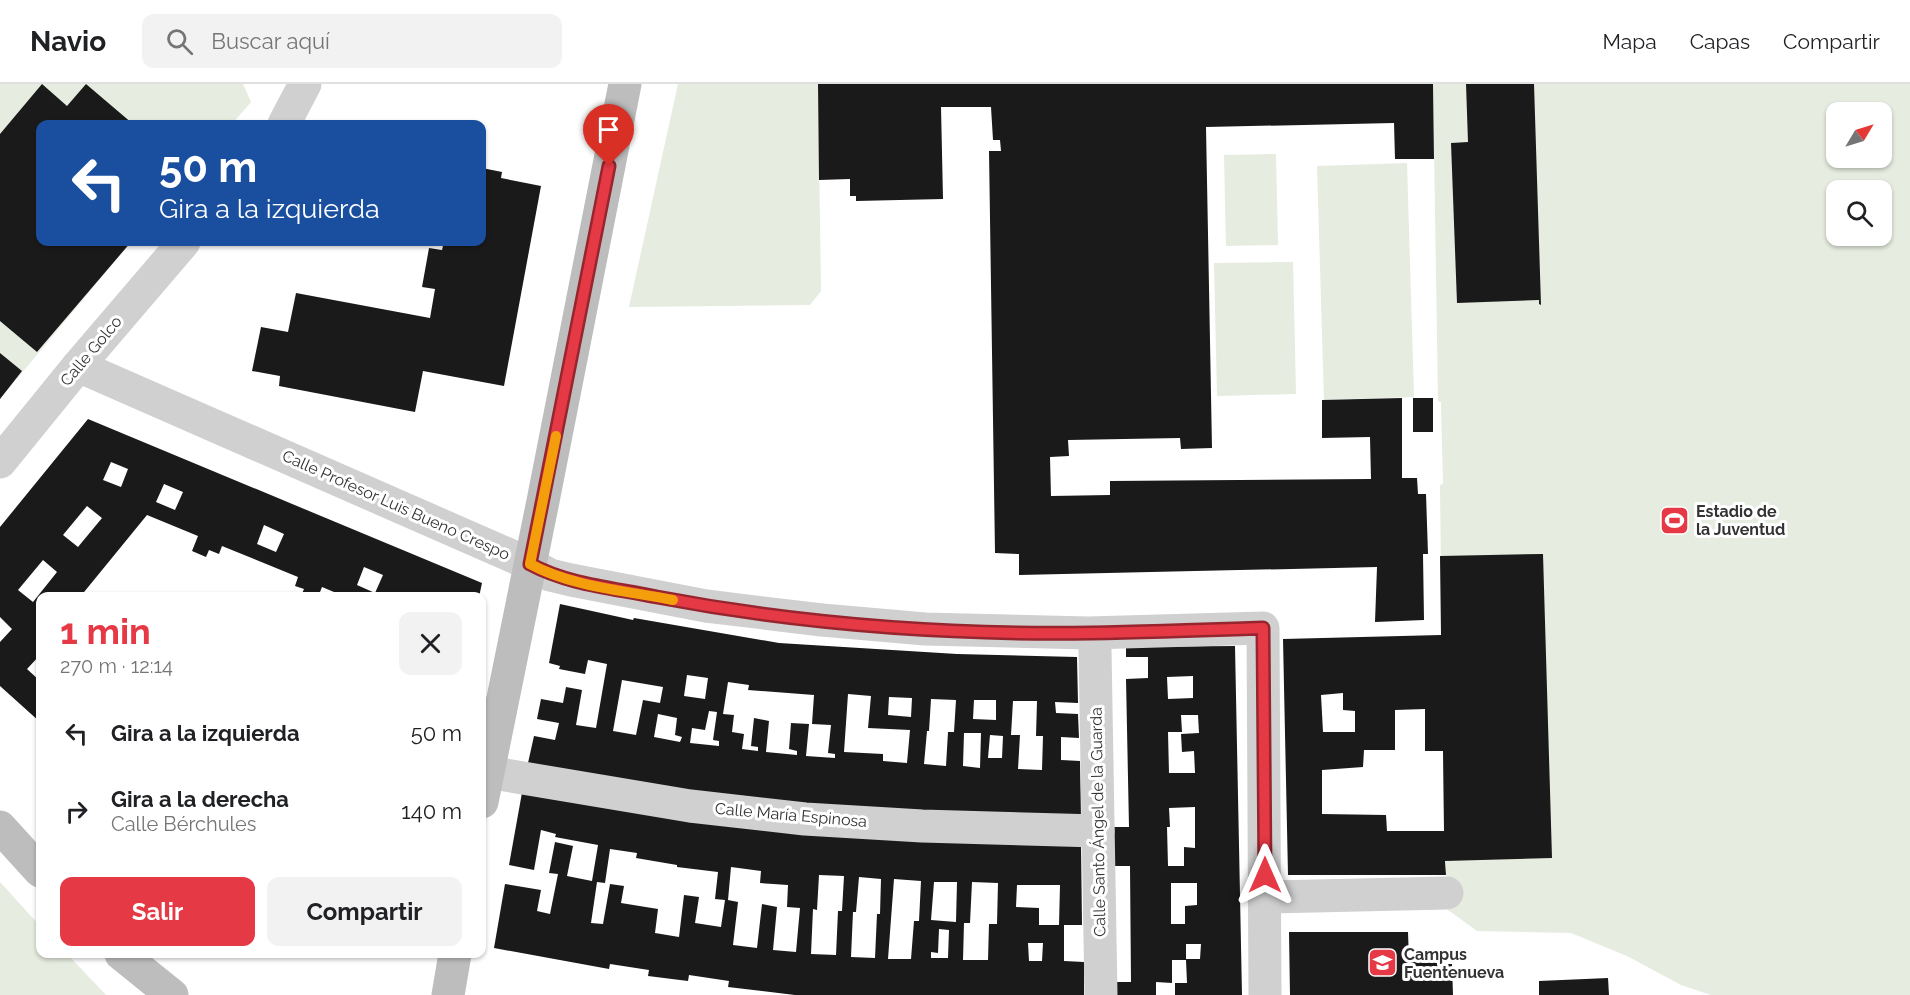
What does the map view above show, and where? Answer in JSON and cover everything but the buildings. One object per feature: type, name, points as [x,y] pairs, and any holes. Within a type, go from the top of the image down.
[{"type":"street","points":[[286,120],[305,84]]},
{"type":"street","points":[[486,777],[625,84]]},
{"type":"street","name":"Calle Golco","points":[[0,462],[181,246]]},
{"type":"street","name":"Calle Profesor Luis Bueno Crespo","points":[[78,366],[530,564],[550,575],[706,606],[822,620],[925,629],[1089,633],[1263,628],[1265,897]]},
{"type":"street","name":"Calle Santo Ángel de la Guarda","points":[[1095,649],[1101,995]]},
{"type":"street","name":"Calle María Espinosa","points":[[486,787],[805,819],[922,826],[1098,831]]},
{"type":"street","points":[[0,827],[36,867]]},
{"type":"street","points":[[1265,995],[1265,897],[1447,892]]},
{"type":"street","points":[[126,958],[172,995]]},
{"type":"street","points":[[448,995],[454,958]]},
{"type":"shaded area","points":[[0,84],[243,84],[251,102],[235,120],[36,120],[36,246],[128,246],[0,399]]},
{"type":"shaded area","points":[[678,84],[818,84],[821,291],[810,305],[629,307]]},
{"type":"shaded area","name":"Estadio de la Juventud","points":[[1433,84],[1910,84],[1910,995],[1711,995],[1681,985],[1627,956],[1571,933],[1477,931],[1448,910],[1444,831],[1441,402],[1438,401]]},
{"type":"shaded area","points":[[1276,154],[1278,245],[1226,246],[1224,155]]},
{"type":"shaded area","points":[[1407,163],[1414,397],[1324,400],[1317,166]]},
{"type":"shaded area","points":[[1293,262],[1296,394],[1217,396],[1214,263]]},
{"type":"shaded area","points":[[0,882],[36,922],[36,958],[71,958],[106,995],[0,995]]},
{"type":"slow traffic","points":[[556,436],[530,564],[550,575],[673,600]]},
{"type":"place","name":"Estadio de la Juventud","points":[[1675,520]]},
{"type":"place","name":"Campus Fuentenueva","points":[[1383,963]]},
{"type":"route","points":[[609,166],[530,564],[550,575],[706,606],[822,620],[925,629],[1089,633],[1263,628],[1265,875]]}]
